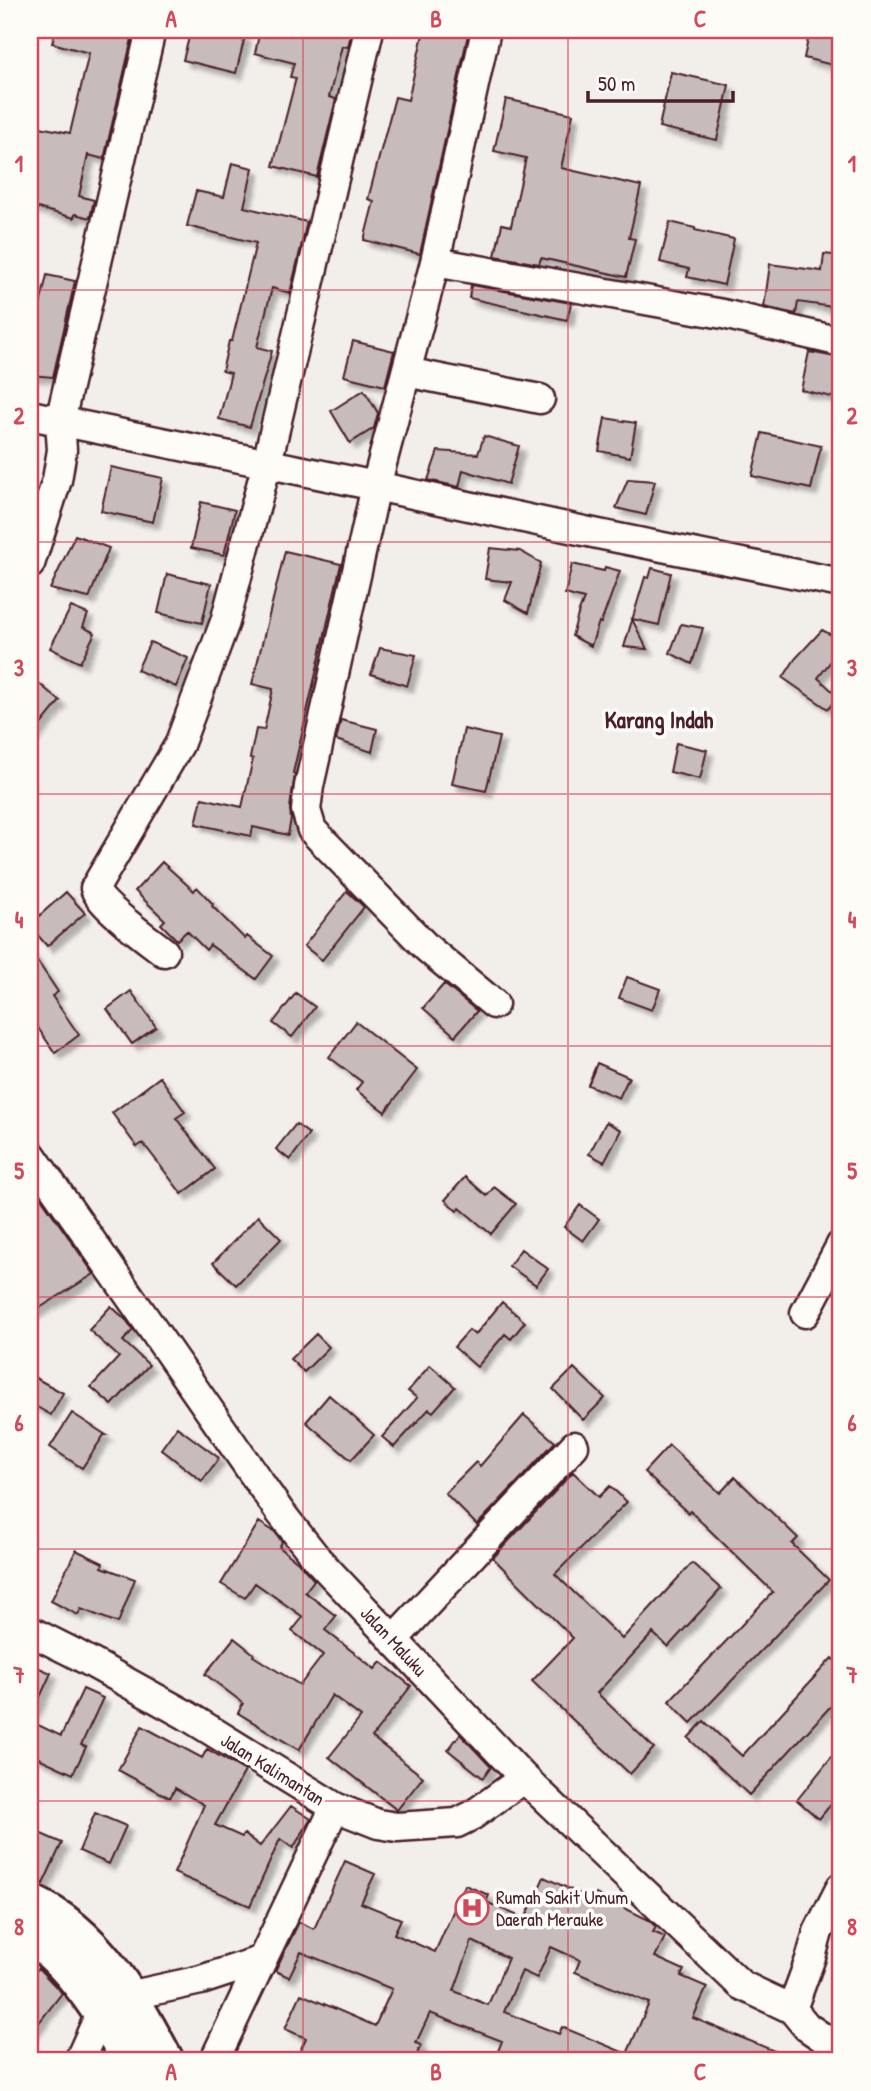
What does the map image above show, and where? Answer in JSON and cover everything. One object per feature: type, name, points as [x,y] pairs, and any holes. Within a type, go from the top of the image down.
[{"type":"highway","points":[[30,1904],[68,1926],[92,1948],[115,2003],[133,2061]]},
{"type":"highway","points":[[30,1935],[115,2003],[164,2061]]},
{"type":"street","points":[[30,564],[57,480],[62,450],[60,421],[151,30]]},
{"type":"street","points":[[164,952],[107,905],[98,896],[95,888],[179,745],[225,622],[267,463],[369,30]]},
{"type":"street","points":[[486,30],[435,262],[376,486],[309,786],[306,810],[312,830],[353,873],[427,948],[494,1004]]},
{"type":"street","points":[[435,262],[723,314],[841,342]]},
{"type":"street","points":[[406,372],[540,399]]},
{"type":"street","points":[[30,415],[841,583]]},
{"type":"street","name":"Jalan Maluku","points":[[30,1153],[280,1513],[318,1560],[398,1636],[524,1778],[741,1985],[792,2009],[807,2027],[841,2050]]},
{"type":"street","points":[[805,1312],[841,1245]]},
{"type":"street","points":[[398,1636],[574,1446]]},
{"type":"street","name":"Jalan Kalimantan","points":[[30,1631],[186,1715],[335,1807],[378,1824],[397,1827],[457,1823],[473,1815],[524,1778]]},
{"type":"street","points":[[214,2061],[335,1807]]},
{"type":"street","points":[[792,2009],[818,1932],[841,1887]]},
{"type":"street","points":[[79,2061],[115,2003],[201,1980],[261,1960]]},
{"type":"building","points":[[56,30],[134,30],[104,159],[88,155],[79,196],[94,200],[90,218],[75,214],[74,218],[30,206],[30,125],[70,133],[89,53],[52,43]]},
{"type":"building","points":[[191,30],[220,30],[245,36],[236,73],[183,60]]},
{"type":"building","points":[[260,30],[352,30],[348,47],[342,46],[329,97],[336,99],[317,177],[273,166],[296,78],[290,77],[294,63],[255,53]]},
{"type":"building","points":[[424,30],[469,30],[420,254],[364,240],[374,201],[368,199],[395,97],[408,100]]},
{"type":"building","points":[[810,30],[841,30],[841,67],[804,58]]},
{"type":"building","points":[[671,72],[729,85],[717,140],[659,127]]},
{"type":"building","points":[[506,99],[573,114],[561,168],[641,186],[629,238],[635,239],[626,277],[541,258],[539,264],[495,256],[502,224],[511,226],[526,158],[494,151]]},
{"type":"building","points":[[232,163],[253,168],[244,207],[307,222],[290,293],[272,288],[257,347],[272,351],[250,427],[219,419],[231,373],[222,371],[256,243],[187,226],[196,191],[224,197]]},
{"type":"building","points":[[670,222],[734,239],[724,285],[687,277],[689,269],[660,262]]},
{"type":"building","points":[[824,254],[841,256],[841,308],[798,302],[796,314],[764,307],[770,264],[822,271]]},
{"type":"building","points":[[47,275],[75,281],[53,377],[30,375],[30,330],[34,331]]},
{"type":"building","points":[[471,285],[571,303],[567,320],[469,298]]},
{"type":"building","points":[[353,341],[394,351],[385,386],[344,376]]},
{"type":"building","points":[[809,352],[841,358],[841,399],[801,390]]},
{"type":"building","points":[[364,390],[378,413],[374,428],[350,443],[331,411]]},
{"type":"building","points":[[605,418],[636,423],[630,457],[599,451]]},
{"type":"building","points":[[762,433],[821,446],[811,489],[752,476]]},
{"type":"building","points":[[484,436],[519,446],[508,484],[463,470],[459,487],[428,480],[438,451],[478,454]]},
{"type":"building","points":[[111,467],[163,478],[153,522],[101,511]]},
{"type":"building","points":[[628,479],[655,481],[646,515],[616,508]]},
{"type":"building","points":[[201,502],[235,510],[224,555],[191,548]]},
{"type":"building","points":[[75,535],[109,548],[89,598],[50,589]]},
{"type":"building","points":[[490,548],[520,551],[541,563],[528,613],[505,600],[512,582],[485,579]]},
{"type":"building","points":[[285,551],[341,564],[293,773],[288,835],[253,827],[251,836],[196,824],[202,798],[242,807],[253,759],[250,758],[256,729],[264,730],[273,689],[252,684]]},
{"type":"building","points":[[572,564],[604,571],[605,567],[620,571],[591,646],[572,636],[584,599],[565,594]]},
{"type":"building","points":[[652,568],[671,573],[659,625],[632,619],[645,577],[649,578]]},
{"type":"building","points":[[167,574],[211,584],[202,623],[158,613]]},
{"type":"building","points":[[71,607],[88,614],[83,627],[95,633],[80,663],[50,648]]},
{"type":"building","points":[[632,619],[647,649],[624,647]]},
{"type":"building","points":[[681,624],[703,628],[692,664],[670,653]]},
{"type":"building","points":[[822,630],[841,640],[841,648],[818,678],[839,697],[828,709],[783,678],[795,659]]},
{"type":"building","points":[[150,642],[188,658],[176,687],[137,670]]},
{"type":"building","points":[[380,648],[416,655],[407,686],[371,674]]},
{"type":"building","points":[[30,676],[60,701],[30,738]]},
{"type":"building","points":[[341,720],[377,729],[372,752],[336,740]]},
{"type":"building","points":[[464,729],[499,737],[486,791],[452,784]]},
{"type":"building","points":[[676,743],[707,750],[700,779],[670,772]]},
{"type":"building","points":[[162,862],[194,891],[197,887],[245,939],[247,936],[273,956],[256,979],[210,945],[206,950],[187,931],[177,940],[161,924],[165,920],[135,891]]},
{"type":"building","points":[[347,891],[364,907],[322,960],[304,946]]},
{"type":"building","points":[[66,892],[85,913],[47,946],[30,924]]},
{"type":"building","points":[[30,950],[58,992],[52,996],[79,1035],[55,1053],[34,1022],[36,1021],[30,1011]]},
{"type":"building","points":[[627,977],[660,989],[652,1010],[619,998]]},
{"type":"building","points":[[444,984],[477,1011],[455,1036],[423,1008]]},
{"type":"building","points":[[131,991],[156,1027],[132,1044],[107,1009]]},
{"type":"building","points":[[296,993],[315,1007],[292,1037],[273,1023]]},
{"type":"building","points":[[356,1022],[417,1070],[385,1112],[356,1090],[362,1082],[329,1057]]},
{"type":"building","points":[[597,1063],[629,1077],[619,1098],[588,1085]]},
{"type":"building","points":[[160,1077],[185,1112],[176,1118],[215,1169],[182,1194],[143,1143],[137,1147],[112,1113]]},
{"type":"building","points":[[606,1122],[621,1130],[604,1162],[589,1154]]},
{"type":"building","points":[[296,1124],[309,1134],[290,1160],[276,1149]]},
{"type":"building","points":[[465,1177],[487,1196],[494,1187],[516,1204],[491,1234],[460,1208],[457,1211],[445,1200]]},
{"type":"building","points":[[30,1182],[94,1274],[30,1314]]},
{"type":"building","points":[[580,1205],[599,1219],[583,1241],[564,1227]]},
{"type":"building","points":[[258,1216],[281,1239],[236,1285],[213,1263]]},
{"type":"building","points":[[521,1249],[548,1269],[536,1285],[509,1266]]},
{"type":"building","points":[[502,1302],[525,1322],[511,1339],[505,1334],[477,1367],[454,1347],[469,1330],[475,1335]]},
{"type":"building","points":[[111,1306],[133,1330],[123,1341],[149,1365],[112,1405],[91,1387],[119,1357],[89,1330]]},
{"type":"building","points":[[316,1334],[329,1347],[304,1372],[290,1359]]},
{"type":"building","points":[[430,1365],[455,1387],[433,1412],[429,1409],[394,1447],[382,1437],[417,1398],[408,1391]]},
{"type":"building","points":[[574,1368],[605,1398],[583,1420],[553,1389]]},
{"type":"building","points":[[30,1375],[63,1393],[51,1415],[30,1403]]},
{"type":"building","points":[[329,1395],[374,1435],[351,1460],[306,1422]]},
{"type":"building","points":[[72,1413],[106,1435],[82,1468],[50,1447]]},
{"type":"building","points":[[524,1415],[555,1442],[477,1525],[445,1493],[476,1462],[480,1466]]},
{"type":"building","points":[[177,1427],[219,1458],[202,1481],[161,1449]]},
{"type":"building","points":[[669,1445],[720,1493],[735,1477],[798,1538],[792,1544],[829,1580],[691,1723],[669,1701],[773,1592],[690,1511],[688,1513],[644,1472]]},
{"type":"building","points":[[573,1472],[599,1497],[610,1486],[627,1502],[555,1574],[622,1639],[692,1563],[721,1589],[668,1647],[653,1633],[597,1693],[654,1748],[630,1774],[532,1681],[573,1638],[493,1558]]},
{"type":"building","points":[[259,1522],[275,1532],[282,1542],[279,1547],[298,1562],[314,1580],[305,1592],[336,1616],[325,1630],[375,1669],[381,1662],[411,1686],[372,1737],[423,1777],[397,1810],[329,1757],[361,1717],[332,1695],[299,1750],[238,1713],[243,1703],[205,1674],[234,1638],[254,1654],[253,1656],[300,1685],[323,1655],[292,1631],[303,1617],[255,1583],[245,1598],[221,1584]]},
{"type":"building","points":[[76,1550],[103,1563],[102,1567],[135,1579],[118,1623],[81,1609],[78,1615],[51,1601]]},
{"type":"building","points":[[832,1658],[841,1666],[841,1695],[749,1795],[688,1738],[704,1721],[742,1756]]},
{"type":"building","points":[[30,1664],[51,1673],[30,1719]]},
{"type":"building","points":[[83,1689],[103,1698],[81,1745],[86,1747],[73,1774],[30,1754],[30,1721],[61,1736]]},
{"type":"building","points":[[142,1726],[202,1758],[207,1749],[245,1771],[215,1825],[242,1837],[244,1834],[260,1846],[291,1806],[311,1819],[293,1848],[280,1839],[250,1906],[174,1873],[204,1805],[175,1788],[170,1798],[118,1770]]},
{"type":"building","points":[[460,1734],[491,1767],[483,1778],[448,1750]]},
{"type":"building","points":[[841,1745],[841,1792],[819,1819],[797,1800]]},
{"type":"building","points":[[95,1813],[126,1826],[109,1864],[79,1851]]},
{"type":"building","points":[[30,1829],[62,1843],[43,1884],[30,1877]]},
{"type":"building","points":[[345,1861],[375,1874],[361,1903],[401,1919],[394,1934],[435,1952],[465,1885],[489,1895],[486,1902],[525,1919],[544,1877],[593,1900],[596,1894],[649,1920],[656,1927],[653,1932],[665,1937],[655,1957],[684,1970],[681,1976],[707,1987],[693,2018],[799,2061],[494,2061],[502,2041],[430,2013],[416,2043],[421,2045],[414,2061],[295,2061],[306,2038],[285,2029],[301,1994],[375,2026],[392,1989],[301,1952],[289,1977],[275,1971],[299,1922],[314,1929]],"holes":[[[472,1941],[508,1958],[488,2005],[454,1991]],[[551,1947],[580,1960],[575,1972],[649,2003],[627,2054],[562,2027],[559,2034],[504,2012],[522,1971],[537,1978]]]},
{"type":"building","points":[[38,1968],[62,1993],[30,2034],[30,1979]]},
{"type":"place","name":"Rumah Sakit Umum Daerah Merauke","points":[[472,1908]]},
{"type":"district","name":"Karang Indah","points":[[659,720]]}]
